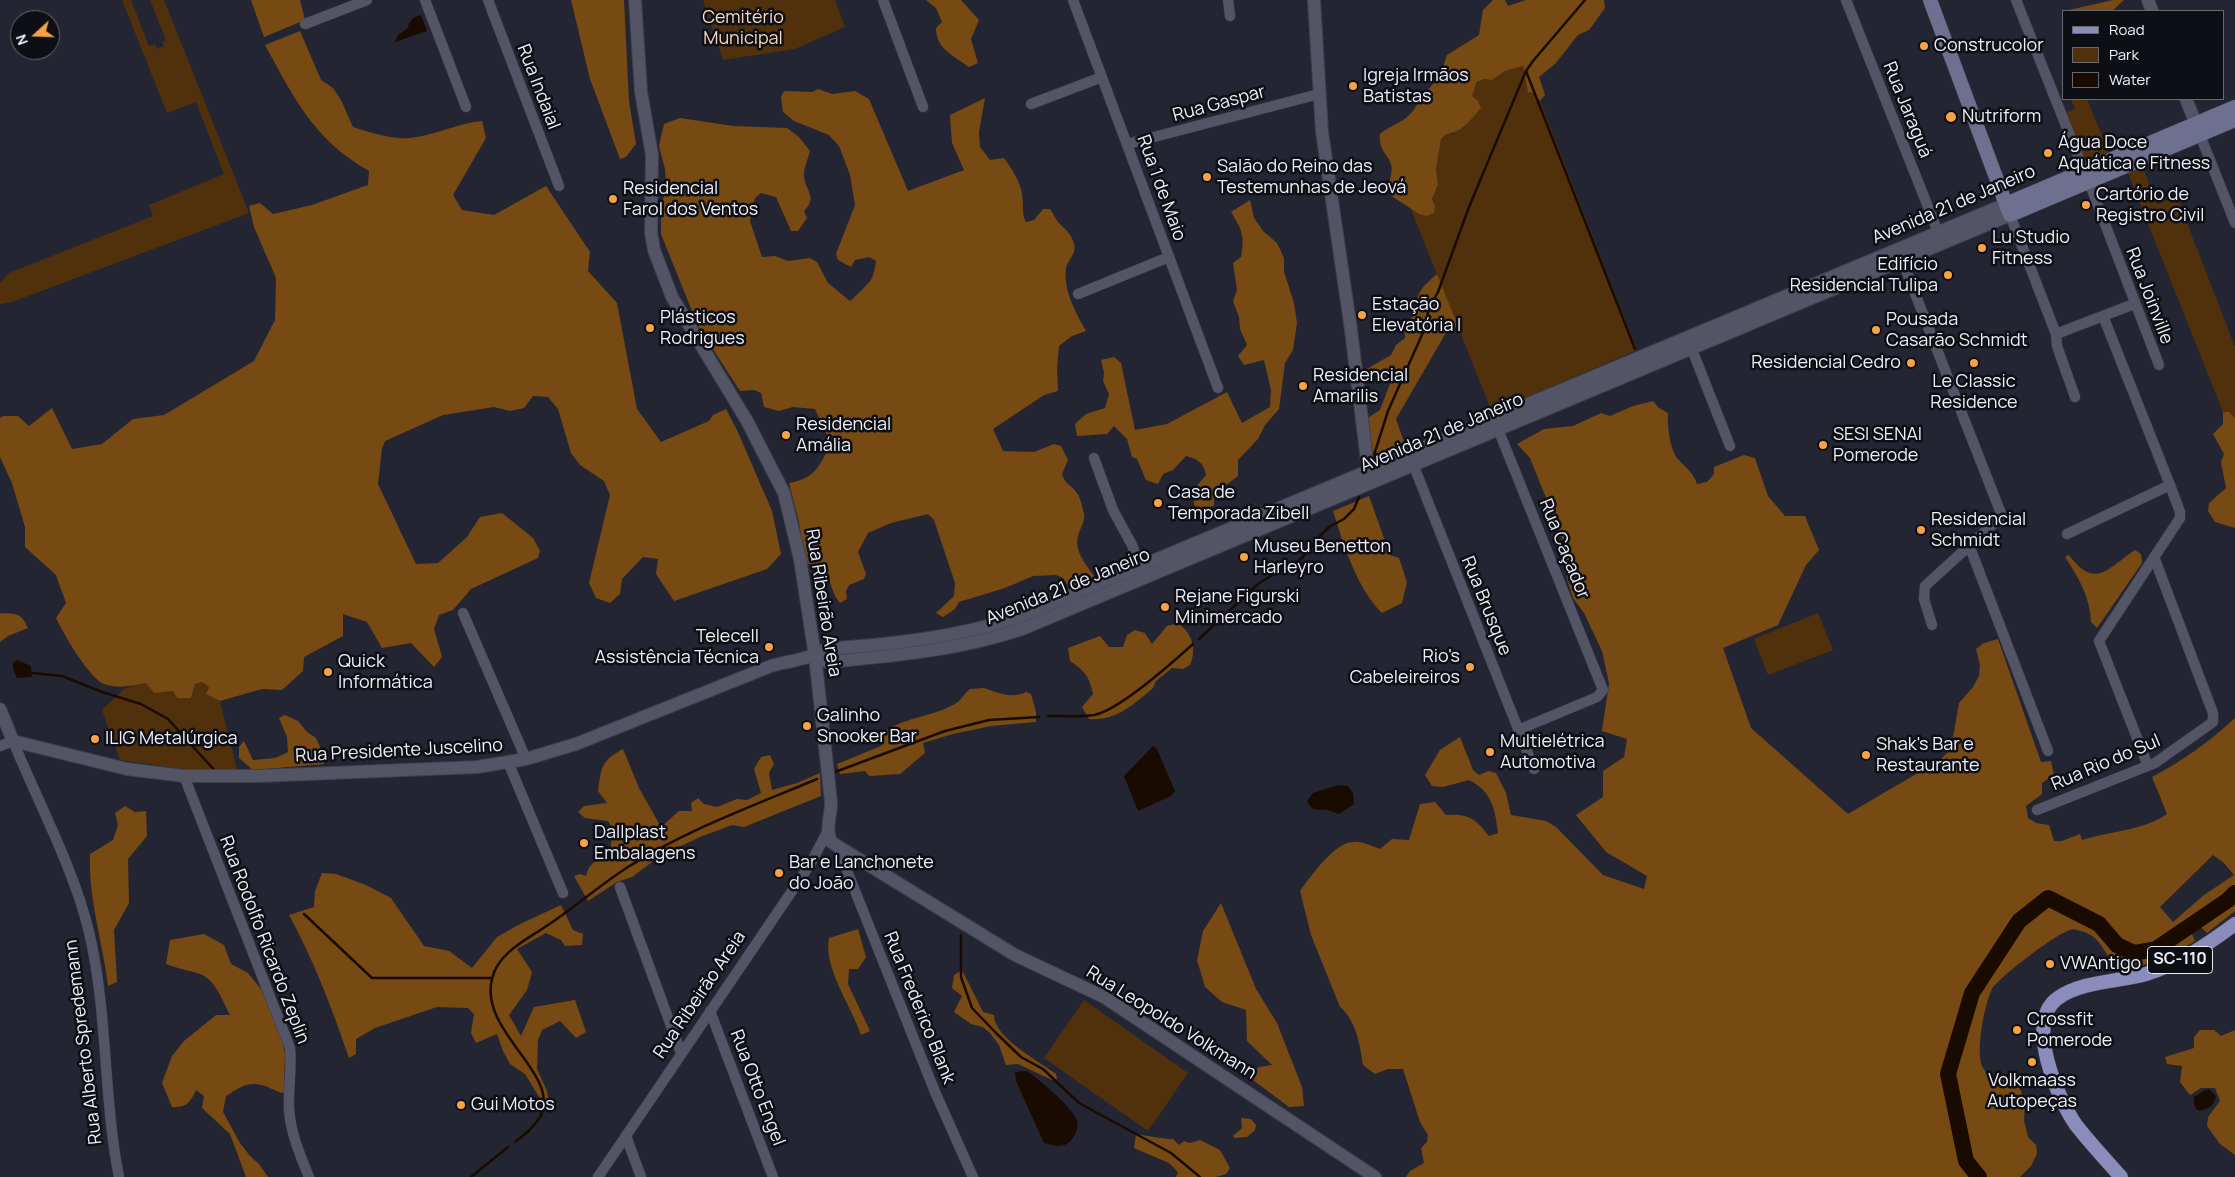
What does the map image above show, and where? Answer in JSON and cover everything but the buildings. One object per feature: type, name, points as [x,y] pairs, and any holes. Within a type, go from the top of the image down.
[{"type":"main road","points":[[1930,0],[2008,209]]},
{"type":"main road","name":"Avenida 21 de Janeiro","points":[[2198,130],[2235,107]]},
{"type":"main road","name":"Avenida 21 de Janeiro","points":[[2008,209],[2198,130],[2235,120]]},
{"type":"main road","name":"SC-110","points":[[2121,1177],[2072,1118],[2053,1078],[2043,1028],[2048,1009],[2055,1000],[2075,990],[2127,979],[2167,966],[2198,950],[2235,924]]},
{"type":"main road","name":"SC-110","points":[[2101,1155],[2110,1177]]},
{"type":"street","points":[[305,24],[367,0]]},
{"type":"street","points":[[425,0],[466,107]]},
{"type":"street","name":"Rua Indaial","points":[[488,0],[559,186]]},
{"type":"street","name":"Rua Ribeirão Areia","points":[[598,1177],[811,863],[828,828],[831,802],[815,656],[800,558],[784,494],[747,421],[672,296],[654,250],[652,233],[652,155],[640,92],[635,0]]},
{"type":"street","points":[[883,0],[923,107]]},
{"type":"street","name":"Rua 1 de Maio","points":[[1074,0],[1218,388]]},
{"type":"street","points":[[1228,0],[1230,16]]},
{"type":"street","points":[[1314,0],[1319,94],[1328,174],[1351,330],[1369,477]]},
{"type":"street","name":"Rua Jaraguá","points":[[1846,0],[1938,232]]},
{"type":"street","name":"Rua Joinville","points":[[2016,0],[2159,365]]},
{"type":"street","points":[[1031,104],[1102,77]]},
{"type":"street","name":"Rua Gaspar","points":[[1127,144],[1319,94]]},
{"type":"street","points":[[2186,100],[2235,223]]},
{"type":"street","points":[[2008,209],[2056,334],[2057,346],[2075,398]]},
{"type":"street","name":"Avenida 21 de Janeiro","points":[[815,656],[827,662],[911,654],[968,644],[2008,209]]},
{"type":"street","name":"Avenida 21 de Janeiro","points":[[1900,255],[1938,232],[2008,209]]},
{"type":"street","points":[[1900,255],[2002,516],[1925,586],[1924,599],[1932,625]]},
{"type":"street","points":[[1078,294],[1169,257]]},
{"type":"street","points":[[2056,334],[2134,304]]},
{"type":"street","points":[[2103,316],[2181,515],[2099,641],[2148,766]]},
{"type":"street","points":[[1689,343],[1730,446]]},
{"type":"street","name":"Rua Caçador","points":[[1496,424],[1603,686],[1602,693],[1597,697],[1518,730]]},
{"type":"street","points":[[1094,458],[1113,510],[1132,545],[1142,572]]},
{"type":"street","name":"Rua Brusque","points":[[1411,459],[1534,769]]},
{"type":"street","points":[[2068,534],[2170,485]]},
{"type":"street","points":[[1969,545],[2048,751]]},
{"type":"street","name":"Rua Rio do Sul","points":[[2037,810],[2162,760],[2210,726],[2214,718],[2154,557]]},
{"type":"street","points":[[463,613],[526,759]]},
{"type":"street","name":"Rua Presidente Juscelino","points":[[13,741],[128,769],[184,776],[259,776],[451,769],[526,759],[598,735],[771,666],[797,658],[815,656]]},
{"type":"street","name":"Rua Alberto Spredemann","points":[[0,709],[71,877],[89,931],[98,979],[108,1093],[119,1177]]},
{"type":"street","points":[[0,746],[13,741]]},
{"type":"street","points":[[508,762],[563,893]]},
{"type":"street","name":"Rua Rodolfo Ricardo Zeplin","points":[[184,776],[290,1048],[292,1062],[289,1110],[291,1126],[308,1177]]},
{"type":"street","points":[[828,828],[838,848]]},
{"type":"street","name":"Rua Frederico Blank","points":[[838,848],[935,1092],[973,1177]]},
{"type":"street","name":"Rua Leopoldo Volkmann","points":[[838,848],[1016,954],[1104,997],[1375,1177]]},
{"type":"street","points":[[620,887],[682,1052]]},
{"type":"street","name":"Rua Otto Engel","points":[[710,1011],[773,1177]]},
{"type":"street","points":[[626,1136],[641,1177]]},
{"type":"green space","points":[[122,0],[131,0],[149,46],[155,44],[157,49],[164,46],[162,42],[166,40],[150,0],[164,0],[249,213],[12,302],[0,304],[0,283],[9,273],[153,216],[149,205],[224,174],[196,102],[167,113]]},
{"type":"green space","name":"Cemitério Municipal","points":[[703,0],[835,0],[845,27],[795,49],[723,60]]},
{"type":"green space","points":[[1523,66],[1523,73],[1540,101],[1637,350],[1492,412],[1410,207],[1419,214],[1426,216],[1438,185],[1436,169],[1441,139],[1446,134],[1454,134],[1478,82],[1484,79],[1492,80],[1505,71]]},
{"type":"green space","points":[[2071,100],[2087,100],[2109,153],[2089,160],[2083,155],[2066,112],[2075,109]]},
{"type":"green space","points":[[2143,168],[2157,204],[2177,197],[2235,347],[2235,418],[2229,412],[2223,412],[2128,173]]},
{"type":"green space","points":[[1818,613],[1833,650],[1768,675],[1754,639]]},
{"type":"green space","points":[[202,682],[209,687],[206,694],[220,701],[237,770],[184,769],[120,760],[102,710],[125,688],[146,683],[154,693],[173,691],[177,698],[191,698],[195,684]]},
{"type":"green space","points":[[1084,1000],[1188,1073],[1148,1131],[1044,1058]]},
{"type":"shaded area","points":[[251,0],[300,0],[305,20],[264,37]]},
{"type":"shaded area","points":[[571,0],[624,0],[629,101],[636,144],[626,157],[620,159],[590,79]]},
{"type":"shaded area","points":[[926,0],[961,0],[979,20],[971,39],[978,63],[969,67],[942,47],[936,28],[942,22],[936,8]]},
{"type":"shaded area","points":[[1493,0],[1505,0],[1508,6],[1526,0],[1604,0],[1605,8],[1589,30],[1578,35],[1555,64],[1539,77],[1545,95],[1540,101],[1534,93],[1528,92],[1523,66],[1505,71],[1492,80],[1484,79],[1477,82],[1472,96],[1478,101],[1481,108],[1461,128],[1446,134],[1441,139],[1436,169],[1438,185],[1432,199],[1435,206],[1434,213],[1426,216],[1419,214],[1390,195],[1387,188],[1392,169],[1391,163],[1382,148],[1380,134],[1412,112],[1438,77],[1447,55],[1479,35],[1483,10]]},
{"type":"shaded area","points":[[2113,0],[2124,0],[2113,10],[2069,10]]},
{"type":"shaded area","points":[[300,31],[321,80],[333,88],[341,100],[353,127],[381,135],[404,138],[419,137],[464,124],[482,121],[486,138],[453,195],[462,210],[494,215],[546,186],[590,252],[588,271],[617,303],[637,409],[661,442],[709,421],[713,415],[726,409],[772,511],[781,554],[767,569],[674,601],[656,574],[658,559],[643,557],[622,579],[620,594],[610,603],[596,598],[589,583],[610,495],[604,481],[580,465],[571,453],[558,409],[548,397],[533,396],[524,408],[510,411],[494,407],[443,415],[385,441],[382,448],[378,484],[416,564],[438,563],[467,537],[480,517],[502,513],[533,538],[540,551],[538,558],[471,589],[453,610],[439,615],[434,629],[442,657],[434,667],[411,643],[382,648],[367,622],[343,614],[343,636],[304,657],[303,671],[282,690],[262,689],[220,701],[206,694],[209,687],[202,682],[195,684],[191,698],[177,698],[173,691],[154,693],[146,683],[109,686],[98,680],[91,673],[70,644],[56,618],[66,603],[56,575],[25,547],[25,527],[12,483],[0,457],[0,418],[3,416],[18,416],[29,426],[52,408],[72,449],[102,444],[133,419],[164,415],[254,361],[275,320],[276,278],[254,227],[249,206],[260,203],[273,214],[312,205],[368,185],[369,171],[334,146],[307,116],[265,45]]},
{"type":"shaded area","points":[[818,89],[832,94],[855,91],[869,99],[908,191],[964,170],[952,143],[950,115],[985,98],[979,132],[980,147],[990,160],[1004,158],[1013,170],[1023,198],[1026,222],[1034,220],[1043,209],[1050,209],[1071,237],[1075,248],[1066,269],[1066,285],[1071,301],[1086,331],[1072,336],[1059,346],[1057,368],[1058,391],[1044,395],[993,429],[1003,451],[1034,452],[1054,444],[1061,446],[1068,460],[1062,474],[1079,496],[1084,514],[1084,521],[1078,536],[1078,548],[1096,579],[1071,590],[1063,578],[1056,575],[1033,576],[1005,588],[959,602],[955,609],[943,617],[936,613],[954,596],[955,583],[934,520],[928,514],[891,523],[868,533],[858,552],[866,574],[864,579],[849,585],[846,591],[847,599],[840,603],[834,594],[823,563],[816,565],[805,563],[799,522],[789,483],[805,478],[816,470],[831,444],[815,409],[793,407],[779,411],[764,407],[761,393],[754,390],[740,391],[698,326],[661,234],[661,209],[666,185],[665,169],[659,146],[664,124],[680,118],[733,126],[787,128],[799,137],[810,151],[804,175],[811,197],[804,211],[807,218],[798,231],[791,231],[776,197],[761,193],[755,198],[750,221],[762,257],[775,256],[788,261],[810,258],[817,262],[828,283],[850,301],[871,279],[876,261],[869,257],[855,260],[851,267],[838,260],[836,254],[855,205],[850,175],[839,146],[829,135],[794,121],[783,112],[781,97],[784,91],[812,92]]},
{"type":"shaded area","points":[[1250,200],[1254,218],[1263,231],[1277,243],[1284,258],[1284,272],[1294,303],[1297,323],[1293,350],[1285,363],[1279,409],[1265,425],[1258,439],[1238,460],[1238,476],[1214,494],[1214,505],[1204,512],[1194,505],[1194,489],[1206,475],[1204,467],[1197,460],[1186,456],[1173,470],[1163,474],[1158,484],[1146,480],[1137,459],[1132,457],[1127,439],[1114,426],[1107,434],[1077,436],[1075,424],[1086,414],[1105,408],[1109,394],[1103,381],[1104,373],[1101,360],[1114,357],[1121,363],[1135,430],[1167,424],[1227,392],[1242,423],[1270,407],[1271,390],[1264,360],[1244,365],[1238,356],[1247,345],[1240,329],[1239,317],[1233,301],[1237,290],[1233,263],[1241,257],[1243,244],[1240,229],[1231,212]]},
{"type":"shaded area","points":[[1437,274],[1458,326],[1447,331],[1396,419],[1406,448],[1382,458],[1370,450],[1366,425],[1369,417],[1380,410],[1391,381],[1384,376],[1366,375],[1365,370],[1391,355],[1396,345],[1405,338],[1404,324],[1416,314],[1420,291]]},
{"type":"shaded area","points":[[1653,401],[1659,408],[1668,413],[1671,444],[1675,455],[1691,473],[1697,484],[1707,482],[1714,474],[1714,467],[1744,455],[1755,458],[1768,496],[1785,516],[1805,516],[1819,550],[1806,565],[1778,625],[1723,648],[1751,728],[1848,814],[1940,760],[1951,749],[1959,703],[1973,687],[1979,676],[1980,665],[1976,649],[1984,643],[1998,639],[2041,762],[2051,761],[2054,775],[2042,783],[2042,794],[2026,806],[2028,818],[2036,823],[2049,825],[2054,841],[2062,841],[2080,834],[2082,840],[2126,830],[2147,824],[2167,814],[2152,777],[2196,750],[2235,718],[2235,911],[2207,933],[2201,927],[2191,932],[2195,941],[2160,958],[2131,969],[2125,969],[2113,962],[2100,944],[2089,934],[2078,930],[2070,930],[2028,956],[1992,989],[1986,1005],[1982,1026],[1981,1063],[1989,1076],[2018,1083],[2025,1102],[2024,1120],[2028,1137],[2036,1145],[2037,1154],[2031,1166],[2020,1177],[1406,1177],[1410,1171],[1424,1163],[1421,1148],[1427,1142],[1428,1135],[1420,1122],[1403,1069],[1388,1069],[1375,1074],[1363,1065],[1354,1026],[1340,1007],[1311,935],[1300,891],[1324,861],[1346,844],[1360,842],[1380,849],[1392,839],[1409,840],[1420,804],[1435,802],[1446,815],[1460,815],[1471,818],[1489,836],[1498,833],[1494,808],[1487,795],[1477,785],[1469,780],[1443,787],[1432,786],[1425,775],[1440,750],[1460,737],[1473,770],[1479,775],[1489,771],[1496,773],[1506,793],[1511,815],[1546,821],[1556,827],[1603,875],[1644,889],[1647,876],[1606,852],[1576,815],[1603,797],[1603,771],[1624,757],[1627,739],[1602,731],[1609,683],[1602,651],[1584,613],[1573,598],[1567,579],[1564,543],[1530,458],[1517,444],[1544,429],[1573,426],[1601,413],[1610,416],[1633,406]],"holes":[[[2213,855],[2224,863],[2234,875],[2204,895],[2173,922],[2160,907]]]},
{"type":"shaded area","points":[[2223,412],[2229,412],[2235,418],[2235,528],[2215,522],[2208,511],[2209,503],[2226,488],[2221,462],[2224,454],[2213,434],[2223,424]]},
{"type":"shaded area","points":[[1369,496],[1390,555],[1399,558],[1407,582],[1402,603],[1382,613],[1373,603],[1358,578],[1346,551],[1333,511]]},
{"type":"shaded area","points":[[2135,550],[2141,554],[2142,563],[2097,628],[2091,622],[2083,588],[2065,557],[2069,555],[2078,566],[2086,572],[2094,574],[2109,569]]},
{"type":"shaded area","points":[[0,613],[20,616],[28,628],[8,636],[0,642]]},
{"type":"shaded area","points":[[1178,623],[1190,636],[1192,642],[1193,653],[1190,665],[1183,669],[1172,668],[1156,681],[1153,688],[1124,711],[1108,717],[1089,719],[1082,707],[1093,694],[1092,688],[1086,674],[1070,661],[1068,648],[1100,636],[1109,647],[1123,647],[1127,635],[1135,630],[1145,633],[1152,644],[1167,626]]},
{"type":"shaded area","points":[[984,688],[1005,694],[1016,695],[1026,692],[1031,694],[1036,712],[1036,722],[991,726],[923,743],[925,753],[900,774],[869,776],[865,771],[840,774],[837,764],[881,746],[885,731],[903,722],[951,706],[959,701],[970,689]]},
{"type":"shaded area","points":[[285,715],[298,721],[307,732],[316,738],[324,756],[324,764],[253,770],[239,758],[239,747],[244,741],[253,760],[275,758],[288,752],[287,737],[279,718]]},
{"type":"shaded area","points":[[623,749],[639,788],[661,827],[679,811],[692,811],[691,803],[698,798],[704,804],[717,807],[737,799],[747,800],[761,793],[754,769],[761,757],[770,755],[774,764],[769,773],[772,790],[797,783],[820,773],[821,796],[744,827],[732,825],[700,837],[660,856],[632,877],[617,882],[588,901],[574,876],[580,874],[586,876],[592,864],[610,853],[613,829],[608,821],[585,818],[578,812],[584,806],[607,803],[598,791],[603,766],[606,761]]},
{"type":"shaded area","points":[[125,806],[135,812],[146,811],[147,836],[128,859],[129,903],[114,930],[117,982],[108,986],[93,904],[90,854],[113,840],[118,825],[115,813]]},
{"type":"shaded area","points":[[322,873],[336,874],[366,885],[391,898],[424,946],[449,951],[472,968],[497,937],[561,905],[573,930],[583,934],[582,945],[565,946],[561,940],[546,933],[517,949],[532,972],[527,990],[509,1015],[521,1036],[534,1007],[575,1000],[586,1032],[576,1038],[560,1021],[542,1030],[538,1040],[537,1069],[547,1091],[550,1108],[544,1105],[525,1074],[510,1064],[497,1034],[476,1043],[471,1033],[474,1014],[468,1008],[437,1007],[375,1028],[356,1039],[356,1054],[349,1058],[322,985],[289,915],[314,907],[315,891]]},
{"type":"shaded area","points":[[1221,903],[1256,989],[1277,1023],[1302,1087],[1304,1106],[1289,1107],[1249,1077],[1259,1067],[1272,1065],[1247,1041],[1246,1010],[1222,1002],[1205,987],[1197,960],[1203,931]]},
{"type":"shaded area","points":[[858,929],[866,957],[858,969],[849,969],[848,984],[870,1031],[861,1035],[839,987],[830,962],[828,950],[829,938]]},
{"type":"shaded area","points":[[204,934],[224,945],[231,964],[248,973],[261,989],[281,1034],[285,1054],[284,1093],[256,1084],[247,1085],[238,1088],[226,1096],[223,1112],[240,1143],[268,1177],[246,1177],[230,1134],[202,1108],[204,1096],[196,1090],[187,1104],[181,1107],[172,1107],[162,1083],[172,1056],[184,1041],[216,1015],[230,1015],[215,986],[206,977],[166,964],[170,940]]},
{"type":"shaded area","points":[[962,970],[983,1012],[994,1015],[1001,1032],[1029,1056],[1056,1074],[1057,1079],[1052,1080],[1018,1064],[1006,1065],[999,1045],[990,1033],[983,1027],[971,1024],[954,1012],[962,996],[952,988],[954,975]]},
{"type":"shaded area","points":[[2200,1030],[2214,1030],[2221,1036],[2235,1030],[2235,1155],[2220,1144],[2207,1126],[2208,1117],[2220,1101],[2215,1088],[2201,1088],[2190,1095],[2180,1082],[2182,1066],[2167,1064],[2165,1057],[2194,1048],[2194,1037]]},
{"type":"shaded area","points":[[1241,1118],[1251,1119],[1256,1125],[1255,1130],[1247,1137],[1235,1138],[1233,1136],[1242,1128]]},
{"type":"shaded area","points":[[1136,1134],[1173,1139],[1179,1145],[1184,1141],[1190,1143],[1200,1140],[1220,1150],[1230,1168],[1226,1174],[1216,1177],[1176,1177],[1178,1172],[1169,1163],[1134,1148]]},
{"type":"water","points":[[421,15],[427,31],[395,42],[398,35],[409,27],[408,25],[413,18]]},
{"type":"water","points":[[17,660],[31,666],[32,677],[17,678],[13,669],[13,663]]},
{"type":"water","points":[[1153,746],[1157,749],[1175,791],[1171,796],[1138,811],[1124,776]]},
{"type":"water","points":[[1338,785],[1348,786],[1353,793],[1354,804],[1339,814],[1327,810],[1315,810],[1309,805],[1307,801],[1313,793]]},
{"type":"water","points":[[1027,1071],[1055,1094],[1074,1115],[1078,1123],[1077,1130],[1072,1139],[1066,1144],[1055,1146],[1044,1143],[1016,1081],[1015,1072]]},
{"type":"water","points":[[2209,1089],[2216,1096],[2214,1103],[2207,1109],[2197,1110],[2194,1105],[2194,1097]]},
{"type":"waterway","points":[[1374,455],[1388,411],[1425,328],[1429,308],[1438,292],[1469,207],[1526,71],[1585,0]]},
{"type":"waterway","points":[[1526,71],[1635,349]]},
{"type":"waterway","points":[[1199,639],[1258,584],[1302,558],[1329,527],[1344,519],[1354,509],[1359,497]]},
{"type":"waterway","points":[[1048,716],[1088,716],[1105,711],[1145,685],[1193,644]]},
{"type":"waterway","points":[[33,673],[62,676],[102,692],[141,704],[168,719],[216,772]]},
{"type":"waterway","points":[[835,772],[945,731],[989,720],[1039,717]]},
{"type":"waterway","points":[[515,1142],[539,1119],[544,1099],[540,1083],[497,1017],[491,998],[492,979],[500,961],[523,941],[628,867],[650,854],[720,819],[817,779]]},
{"type":"waterway","points":[[1979,1177],[1966,1161],[1948,1074],[1972,993],[2019,921],[2048,898],[2099,924],[2117,945],[2134,953],[2156,949],[2228,900],[2235,893]]},
{"type":"waterway","points":[[304,914],[372,978],[492,978]]},
{"type":"waterway","points":[[961,935],[961,977],[972,1008],[996,1033],[1021,1057],[1043,1069],[1079,1103],[1171,1153],[1200,1177]]},
{"type":"waterway","points":[[471,1177],[508,1147]]},
{"type":"place","name":"Construcolor","points":[[1924,46]]},
{"type":"place","name":"Igreja Irmãos Batistas","points":[[1353,86]]},
{"type":"place","name":"Nutriform","points":[[1951,117]]},
{"type":"place","name":"Água Doce Aquática e Fitness","points":[[2048,153]]},
{"type":"place","name":"Salão do Reino das Testemunhas de Jeová","points":[[1207,177]]},
{"type":"place","name":"Residencial Farol dos Ventos","points":[[613,199]]},
{"type":"place","name":"Cartório de Registro Civil","points":[[2086,205]]},
{"type":"place","name":"Lu Studio Fitness","points":[[1982,248]]},
{"type":"place","name":"Edifício Residencial Tulipa","points":[[1948,275]]},
{"type":"place","name":"Estação Elevatória I","points":[[1362,315]]},
{"type":"place","name":"Plásticos Rodrigues","points":[[650,328]]},
{"type":"place","name":"Pousada Casarão Schmidt","points":[[1876,330]]},
{"type":"place","name":"Residencial Cedro","points":[[1911,363]]},
{"type":"place","name":"Le Classic Residence","points":[[1974,363]]},
{"type":"place","name":"Residencial Amarilis","points":[[1303,386]]},
{"type":"place","name":"Residencial Amália","points":[[786,435]]},
{"type":"place","name":"SESI SENAI Pomerode","points":[[1823,445]]},
{"type":"place","name":"Casa de Temporada Zibell","points":[[1158,503]]},
{"type":"place","name":"Residencial Schmidt","points":[[1921,530]]},
{"type":"place","name":"Museu Benetton Harleyro","points":[[1244,557]]},
{"type":"place","name":"Rejane Figurski Minimercado","points":[[1165,607]]},
{"type":"place","name":"Telecell Assistência Técnica","points":[[769,647]]},
{"type":"place","name":"Rio's Cabeleireiros","points":[[1470,667]]},
{"type":"place","name":"Quick Informática","points":[[328,672]]},
{"type":"place","name":"Galinho Snooker Bar","points":[[807,726]]},
{"type":"place","name":"ILIG Metalúrgica","points":[[95,739]]},
{"type":"place","name":"Multielétrica Automotiva","points":[[1490,752]]},
{"type":"place","name":"Shak's Bar e Restaurante","points":[[1866,755]]},
{"type":"place","name":"Dallplast Embalagens","points":[[584,843]]},
{"type":"place","name":"Bar e Lanchonete do João","points":[[779,873]]},
{"type":"place","name":"VWAntigo","points":[[2050,964]]},
{"type":"place","name":"Crossfit Pomerode","points":[[2017,1030]]},
{"type":"place","name":"Volkmaass Autopeças","points":[[2032,1062]]},
{"type":"place","name":"Gui Motos","points":[[461,1105]]}]
